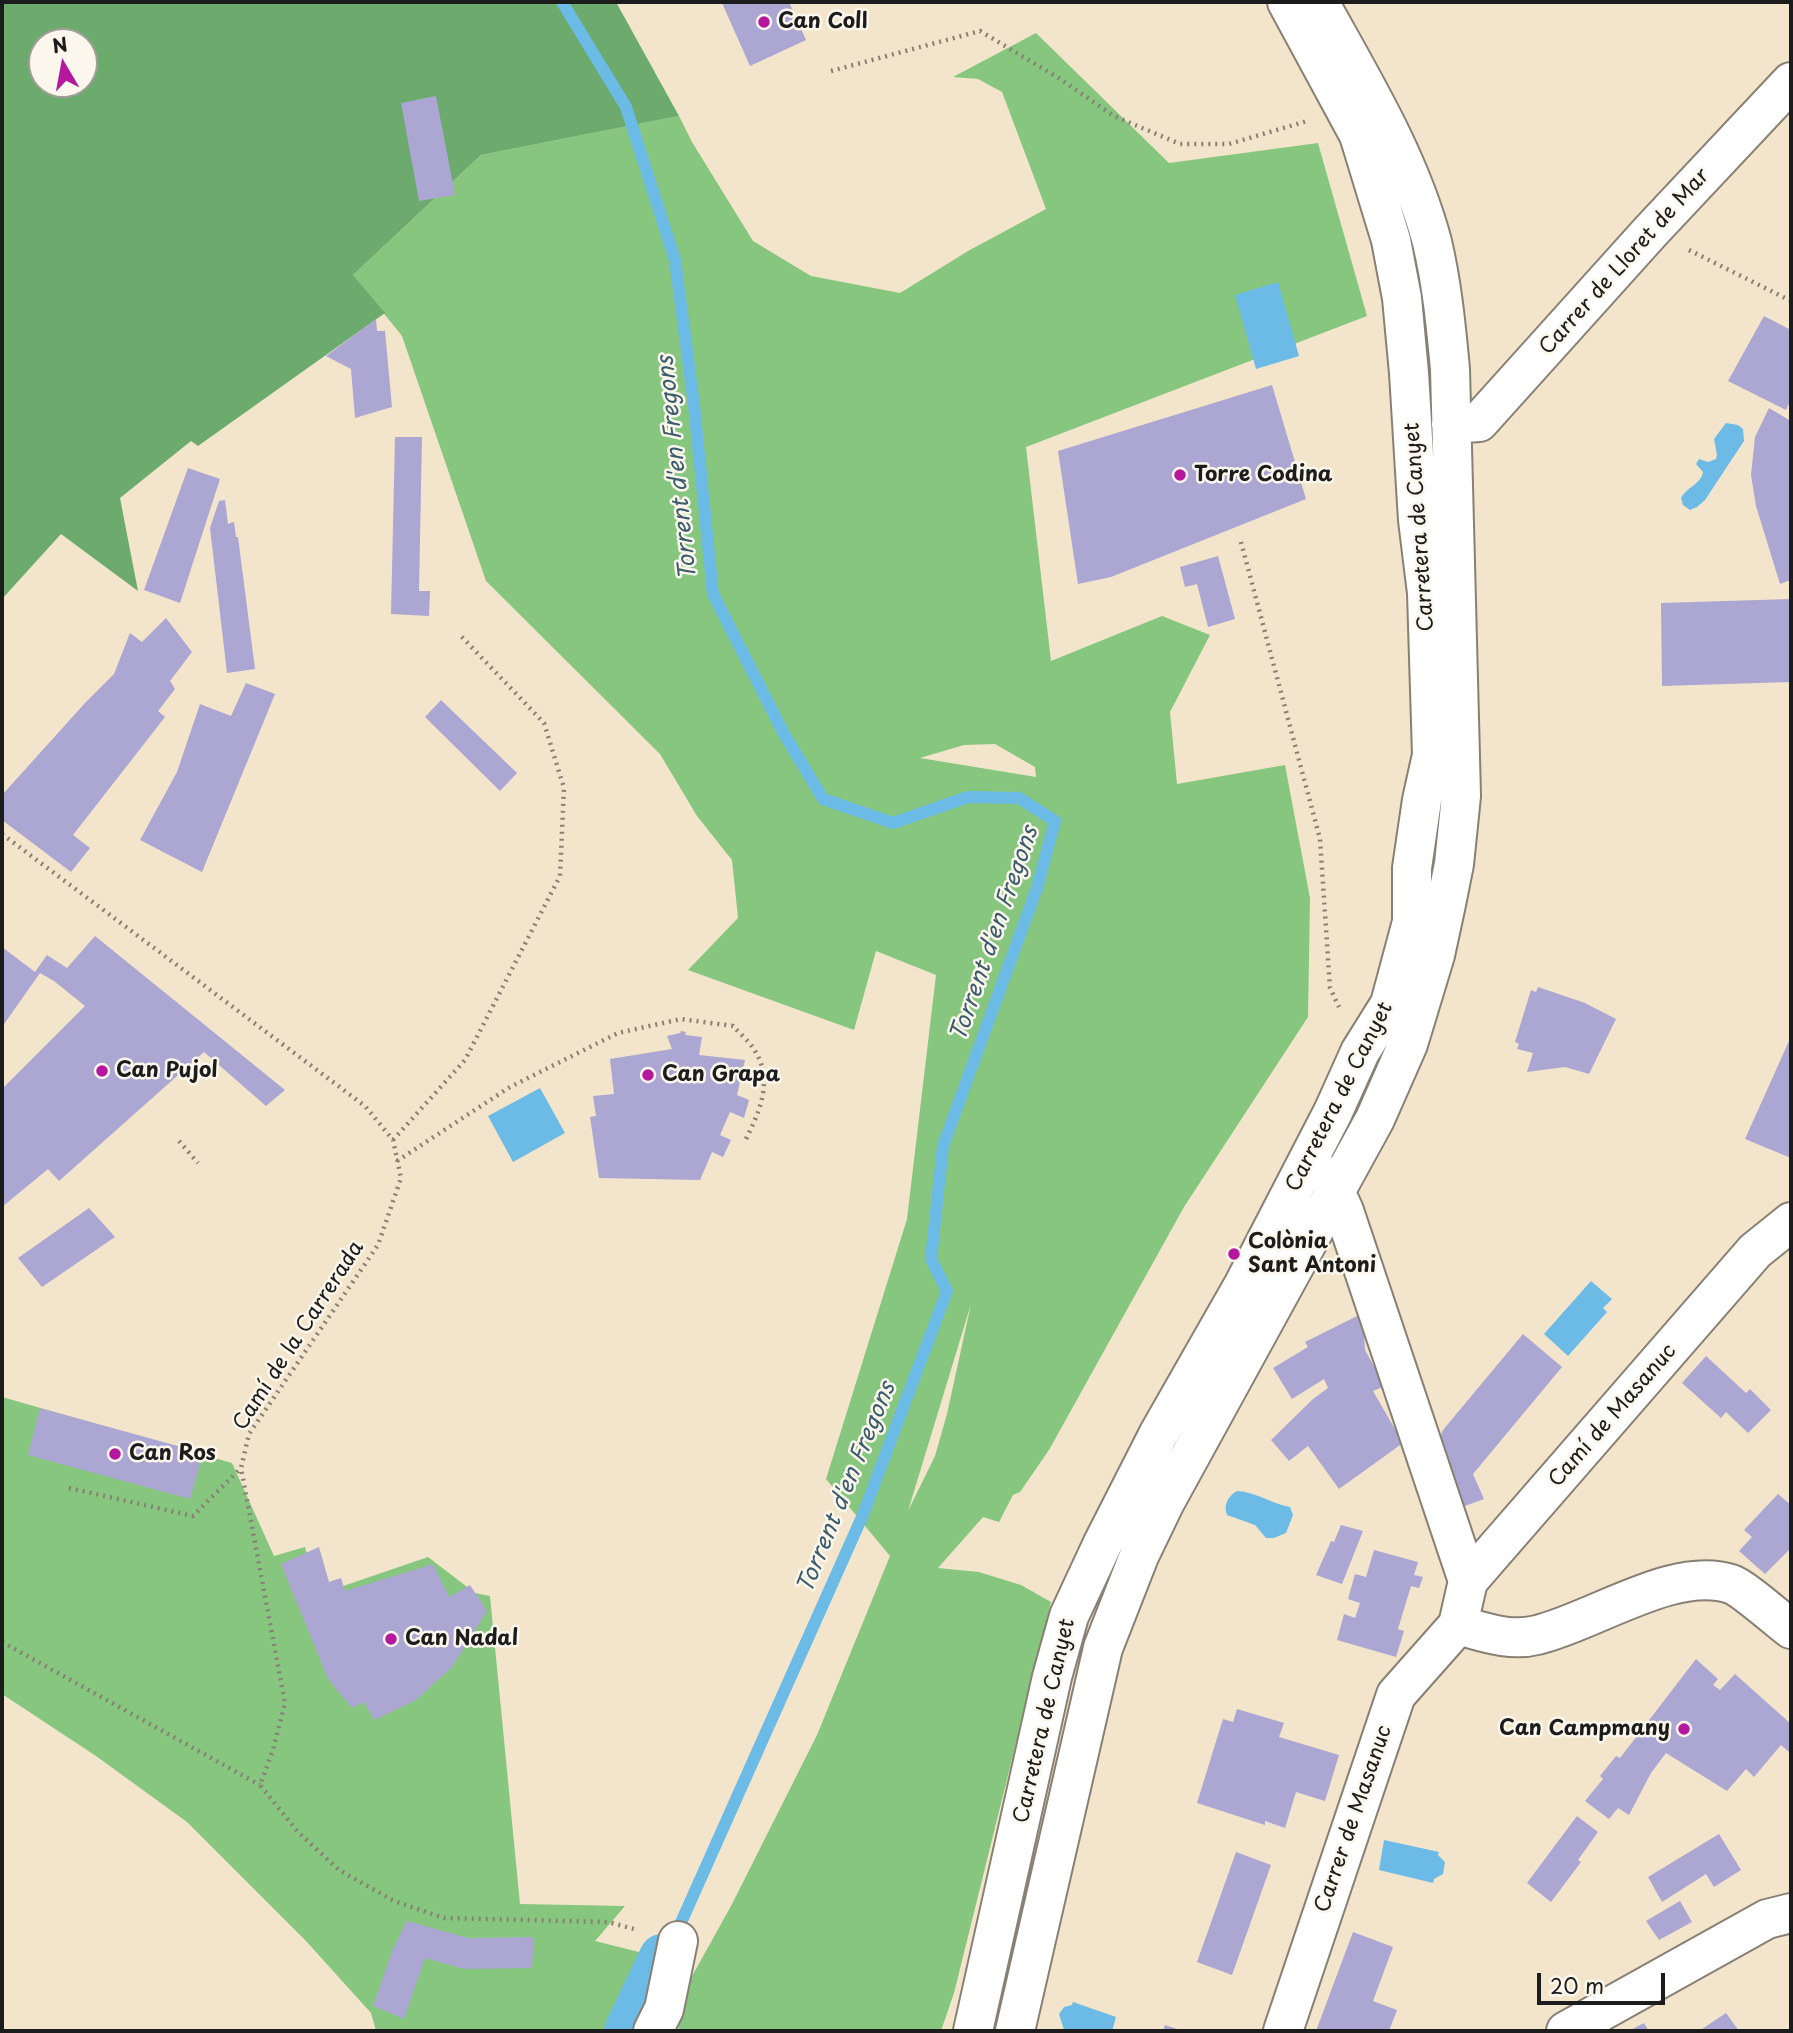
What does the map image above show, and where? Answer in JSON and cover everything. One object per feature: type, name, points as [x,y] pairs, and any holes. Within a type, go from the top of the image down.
[{"type":"street","name":"Carretera de Canyet","points":[[973,2031],[1052,1678],[1069,1616],[1140,1469],[1242,1286],[1333,1112],[1360,1052],[1390,1004],[1412,922],[1412,868],[1432,755],[1427,593],[1418,520],[1402,298],[1391,240],[1351,120],[1287,2]]},
{"type":"street","name":"Carretera de Canyet","points":[[1015,2031],[1102,1648],[1164,1502],[1375,1119],[1408,1044],[1435,955],[1454,864],[1461,796],[1450,369],[1444,308],[1432,243],[1412,181],[1390,130],[1320,2]]},
{"type":"street","name":"Carrer de Lloret de Mar","points":[[1451,424],[1479,422],[1651,230],[1791,82]]},
{"type":"street","points":[[1351,120],[1382,165],[1412,249],[1425,312],[1431,395],[1435,412],[1451,424],[1436,439],[1432,458],[1437,530],[1436,573],[1427,593]]},
{"type":"street","points":[[1390,1004],[1390,1040],[1326,1171],[1468,1581]]},
{"type":"street","name":"Camí de Masanuc","points":[[1458,1625],[1468,1581],[1755,1251],[1791,1222]]},
{"type":"street","points":[[1458,1625],[1508,1638],[1536,1636],[1654,1590],[1699,1579],[1733,1584],[1791,1629]]},
{"type":"street","name":"Carrer de Masanuc","points":[[1283,2031],[1396,1695],[1458,1625]]},
{"type":"street","points":[[1566,2031],[1767,1919],[1791,1913]]},
{"type":"street","points":[[660,2024],[678,1941]]},
{"type":"path","points":[[831,71],[980,31],[1057,77],[1114,116],[1180,144],[1228,144],[1296,126],[1351,120]]},
{"type":"path","points":[[1651,230],[1791,301]]},
{"type":"path","points":[[1241,542],[1320,839],[1330,988],[1360,1052]]},
{"type":"path","points":[[393,1140],[465,1060],[560,876],[564,788],[544,723],[460,635]]},
{"type":"path","name":"Camí de la Carrerada","points":[[2,834],[365,1106],[393,1140],[401,1178],[378,1244],[250,1434],[241,1468],[285,1703],[274,1750],[260,1785]]},
{"type":"path","points":[[397,1161],[510,1087],[618,1033],[681,1019],[733,1026],[756,1052],[765,1081],[761,1109],[745,1141]]},
{"type":"path","points":[[179,1141],[198,1163]]},
{"type":"path","points":[[69,1488],[193,1516],[241,1468]]},
{"type":"path","points":[[2,1642],[260,1785],[298,1832],[340,1871],[394,1901],[444,1918],[608,1922],[678,1941]]},
{"type":"green space","points":[[2,2],[616,2],[679,116],[481,155],[353,275],[385,313],[198,446],[191,441],[120,498],[138,591],[61,534],[2,599]]},
{"type":"green space","points":[[1036,33],[1169,163],[1318,143],[1367,316],[1026,447],[1051,661],[1162,616],[1210,635],[1170,712],[1177,784],[1285,765],[1310,898],[1308,1017],[1184,1207],[1049,1450],[1020,1492],[1013,1495],[999,1522],[983,1517],[938,1568],[979,1572],[1021,1585],[1051,1602],[954,1993],[941,2031],[678,2031],[686,1987],[731,1906],[817,1735],[890,1556],[826,1479],[907,1219],[936,975],[876,951],[854,1030],[688,970],[738,918],[732,860],[697,816],[660,754],[486,581],[402,336],[353,275],[481,155],[679,116],[753,241],[811,276],[900,293],[968,251],[1046,209],[1002,92],[978,79],[953,77]],"holes":[[[995,744],[1035,767],[1036,777],[920,758],[964,745]],[[971,1304],[935,1456],[908,1511]]]},
{"type":"green space","points":[[2,1397],[232,1463],[274,1556],[305,1547],[317,1595],[428,1557],[475,1593],[490,1596],[520,1904],[625,1906],[595,1941],[647,1954],[619,2031],[376,2031],[371,2013],[306,1941],[187,1822],[96,1756],[2,1694]]},
{"type":"water","points":[[1278,282],[1299,356],[1256,369],[1235,295]]},
{"type":"water","points":[[1726,423],[1738,425],[1743,429],[1744,441],[1705,500],[1690,510],[1683,505],[1681,498],[1702,476],[1703,472],[1696,464],[1699,459],[1708,462],[1716,459],[1714,439]]},
{"type":"water","points":[[540,1088],[565,1133],[513,1162],[488,1116]]},
{"type":"water","points":[[1591,1281],[1612,1299],[1603,1308],[1607,1312],[1568,1356],[1544,1334]]},
{"type":"water","points":[[1237,1491],[1290,1507],[1293,1515],[1286,1533],[1266,1538],[1255,1525],[1227,1515],[1227,1501]]},
{"type":"water","points":[[1384,1840],[1439,1852],[1438,1855],[1445,1862],[1443,1874],[1434,1879],[1433,1883],[1379,1870]]},
{"type":"water","points":[[1073,2002],[1116,2017],[1112,2031],[1064,2030],[1059,2014]]},
{"type":"building","name":"Can Coll","points":[[789,2],[806,40],[750,66],[722,3]]},
{"type":"building","points":[[436,96],[455,195],[419,201],[401,103]]},
{"type":"building","points":[[1764,316],[1791,330],[1791,399],[1786,410],[1728,381]]},
{"type":"building","points":[[376,319],[377,331],[385,331],[392,407],[355,418],[351,369],[326,356]]},
{"type":"building","name":"Torre Codina","points":[[1272,385],[1306,499],[1111,577],[1078,584],[1058,451]]},
{"type":"building","points":[[1769,408],[1791,421],[1791,580],[1780,584],[1756,506],[1751,475],[1755,437]]},
{"type":"building","points":[[395,437],[422,437],[419,591],[430,591],[429,616],[391,614]]},
{"type":"building","points":[[188,468],[220,479],[180,603],[144,590]]},
{"type":"building","points":[[225,500],[228,524],[234,522],[238,537],[255,669],[227,673],[210,528],[219,501]]},
{"type":"building","points":[[1218,556],[1235,619],[1208,627],[1197,584],[1185,587],[1180,567]]},
{"type":"building","points":[[1791,599],[1791,682],[1662,686],[1661,603]]},
{"type":"building","points":[[166,618],[192,652],[170,681],[175,689],[158,711],[165,717],[73,835],[90,848],[71,872],[2,820],[2,795],[114,674],[130,633],[142,642]]},
{"type":"building","points":[[246,683],[275,694],[202,872],[140,840],[177,772],[200,704],[231,716]]},
{"type":"building","points":[[441,700],[517,773],[500,791],[425,717]]},
{"type":"building","name":"Can Pujol","points":[[95,936],[285,1090],[266,1106],[204,1052],[59,1181],[48,1169],[2,1207],[2,1089],[85,1006],[40,973],[2,1027],[2,947],[35,972],[47,955],[67,968]]},
{"type":"building","points":[[1538,987],[1585,1003],[1616,1019],[1589,1074],[1565,1067],[1527,1072],[1533,1053],[1517,1049],[1519,1044],[1515,1042],[1531,990],[1536,992]]},
{"type":"building","points":[[686,1032],[685,1035],[702,1037],[699,1055],[745,1060],[737,1095],[749,1100],[744,1118],[730,1112],[720,1135],[731,1140],[723,1157],[712,1152],[700,1180],[599,1178],[590,1117],[596,1116],[593,1096],[614,1094],[610,1059],[672,1049],[667,1036]]},
{"type":"building","points":[[1789,1041],[1791,1042],[1791,1158],[1745,1139]]},
{"type":"building","points":[[89,1208],[115,1237],[42,1287],[18,1258]]},
{"type":"building","points":[[1363,1313],[1365,1350],[1385,1386],[1373,1391],[1403,1443],[1339,1489],[1308,1446],[1289,1461],[1271,1440],[1328,1388],[1324,1379],[1292,1399],[1273,1368],[1308,1347],[1305,1342]]},
{"type":"building","points":[[1523,1334],[1562,1367],[1473,1474],[1484,1499],[1462,1507],[1437,1445],[1443,1430]]},
{"type":"building","points":[[1706,1356],[1746,1393],[1750,1389],[1771,1410],[1748,1433],[1726,1412],[1721,1418],[1682,1383]]},
{"type":"building","name":"Can Ros","points":[[40,1408],[203,1453],[190,1499],[28,1455]]},
{"type":"building","points":[[1778,1494],[1791,1505],[1791,1548],[1765,1574],[1739,1551],[1752,1537],[1744,1530]]},
{"type":"building","points":[[1341,1525],[1363,1531],[1342,1584],[1316,1575]]},
{"type":"building","name":"Can Nadal","points":[[319,1547],[329,1582],[341,1578],[345,1591],[433,1564],[449,1597],[470,1585],[487,1611],[452,1667],[416,1700],[374,1720],[364,1702],[352,1708],[328,1679],[281,1564]]},
{"type":"building","points":[[1374,1550],[1418,1562],[1414,1575],[1423,1577],[1419,1588],[1411,1586],[1398,1629],[1404,1631],[1396,1657],[1337,1640],[1344,1614],[1355,1618],[1360,1603],[1348,1599],[1355,1574],[1366,1577]]},
{"type":"building","points":[[1696,1659],[1718,1679],[1713,1685],[1720,1690],[1735,1674],[1791,1724],[1791,1749],[1789,1752],[1781,1745],[1754,1777],[1746,1769],[1727,1791],[1666,1753],[1651,1773],[1629,1815],[1618,1808],[1609,1819],[1585,1801],[1603,1779],[1600,1776],[1616,1756],[1620,1758]]},
{"type":"building","points":[[1237,1709],[1284,1723],[1279,1737],[1339,1755],[1325,1801],[1296,1792],[1285,1828],[1265,1821],[1265,1825],[1197,1803],[1223,1719],[1233,1722]]},
{"type":"building","points":[[1577,1816],[1598,1832],[1578,1860],[1581,1862],[1551,1902],[1527,1883]]},
{"type":"building","points":[[1719,1834],[1741,1870],[1714,1887],[1706,1874],[1662,1902],[1648,1877]]},
{"type":"building","points":[[1236,1852],[1271,1865],[1232,1975],[1197,1962]]},
{"type":"building","points":[[1680,1901],[1692,1922],[1659,1940],[1646,1921]]},
{"type":"building","points":[[407,1921],[468,1938],[534,1937],[532,1968],[464,1969],[425,1958],[404,2019],[373,2006],[393,1949]]},
{"type":"building","points":[[1353,1932],[1393,1947],[1373,2001],[1397,2010],[1389,2031],[1316,2031]]},
{"type":"building","points":[[1726,2013],[1739,2031],[1699,2031]]},
{"type":"building","points":[[1644,2023],[1649,2031],[1629,2031]]},
{"type":"building","points":[[1165,2025],[1183,2031],[1163,2031]]},
{"type":"waterway","name":"Torrent d'en Fregons","points":[[562,2],[626,107],[675,260],[694,405],[713,594],[783,732],[823,799],[893,823],[968,797],[1019,798],[1055,821],[1037,888],[943,1146],[931,1259],[947,1291],[862,1517],[679,1927]]},
{"type":"waterway","points":[[627,2031],[662,1957]]},
{"type":"place","name":"Can Coll","points":[[764,22]]},
{"type":"place","name":"Torre Codina","points":[[1180,475]]},
{"type":"place","name":"Can Pujol","points":[[102,1071]]},
{"type":"place","name":"Can Grapa","points":[[648,1075]]},
{"type":"place","name":"Colònia Sant Antoni","points":[[1234,1254]]},
{"type":"place","name":"Can Ros","points":[[115,1454]]},
{"type":"place","name":"Can Nadal","points":[[391,1639]]},
{"type":"place","name":"Can Campmany","points":[[1684,1729]]}]
